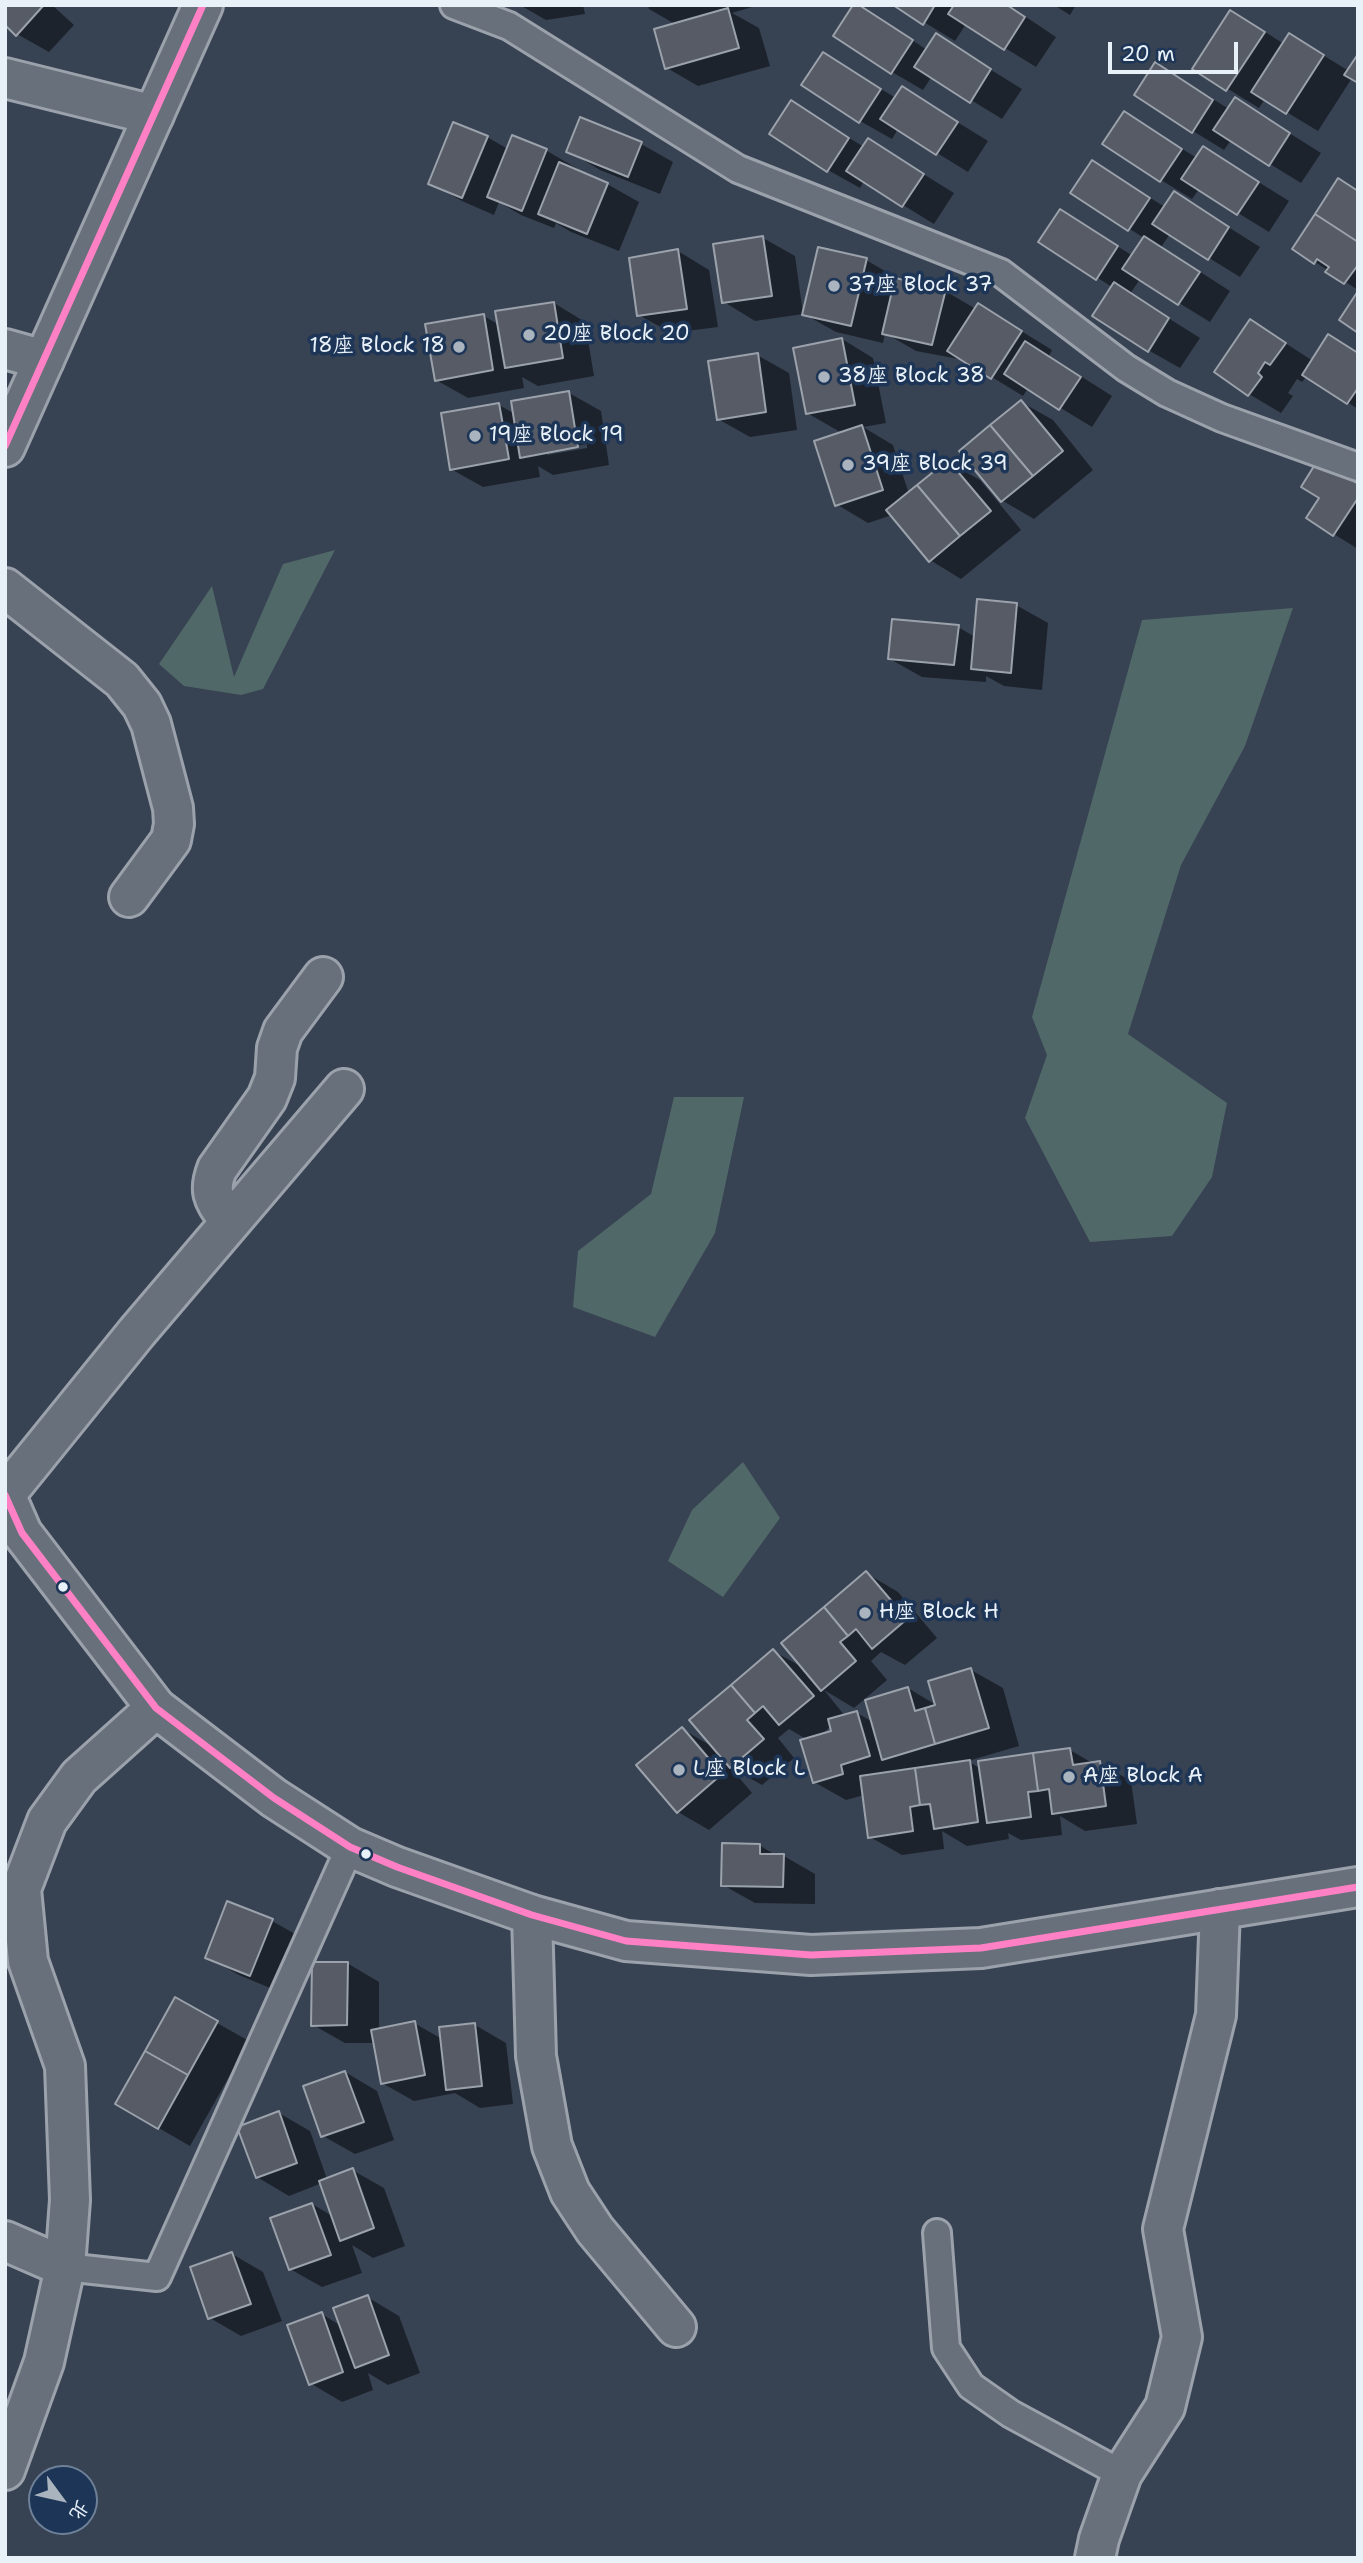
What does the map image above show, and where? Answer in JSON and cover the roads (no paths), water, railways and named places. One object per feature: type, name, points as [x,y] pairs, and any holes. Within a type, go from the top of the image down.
[{"type":"street","points":[[5,447],[202,5]]},
{"type":"street","points":[[5,78],[154,115]]},
{"type":"street","points":[[5,349],[44,360]]},
{"type":"street","points":[[5,588],[122,680],[142,705],[150,724],[173,808],[174,824],[171,840],[129,897]]},
{"type":"street","points":[[230,1222],[213,1197],[212,1181],[217,1169],[267,1098],[275,1078],[277,1048],[283,1031],[323,977]]},
{"type":"street","points":[[344,1089],[137,1332],[5,1495],[22,1533],[156,1708],[274,1798],[350,1847],[397,1867],[532,1915],[626,1941],[811,1955],[981,1948],[1358,1887]]},
{"type":"street","points":[[5,2470],[44,2362],[65,2267],[70,2200],[65,2066],[28,1961],[21,1888],[47,1821],[79,1777],[156,1708]]},
{"type":"street","points":[[1095,2558],[1122,2474],[1165,2407],[1182,2336],[1163,2229],[1216,2015],[1220,1909]]},
{"type":"street","points":[[532,1915],[536,2056],[552,2146],[570,2192],[595,2230],[677,2327]]},
{"type":"street","points":[[5,2241],[65,2267]]},
{"type":"lane","points":[[454,5],[509,26],[738,169],[1001,273],[1126,368],[1167,393],[1222,418],[1358,467]]},
{"type":"lane","points":[[65,2267],[157,2277],[350,1847]]},
{"type":"lane","points":[[937,2233],[946,2348],[971,2386],[1011,2414],[1122,2474]]},
{"type":"place","name":"37座 Block 37","points":[[834,286]]},
{"type":"place","name":"20座 Block 20","points":[[529,335]]},
{"type":"place","name":"18座 Block 18","points":[[459,347]]},
{"type":"place","name":"38座 Block 38","points":[[824,377]]},
{"type":"place","name":"19座 Block 19","points":[[475,436]]},
{"type":"place","name":"39座 Block 39","points":[[848,465]]},
{"type":"place","name":"H座 Block H","points":[[865,1613]]},
{"type":"place","name":"L座 Block L","points":[[679,1770]]},
{"type":"place","name":"A座 Block A","points":[[1069,1777]]}]
